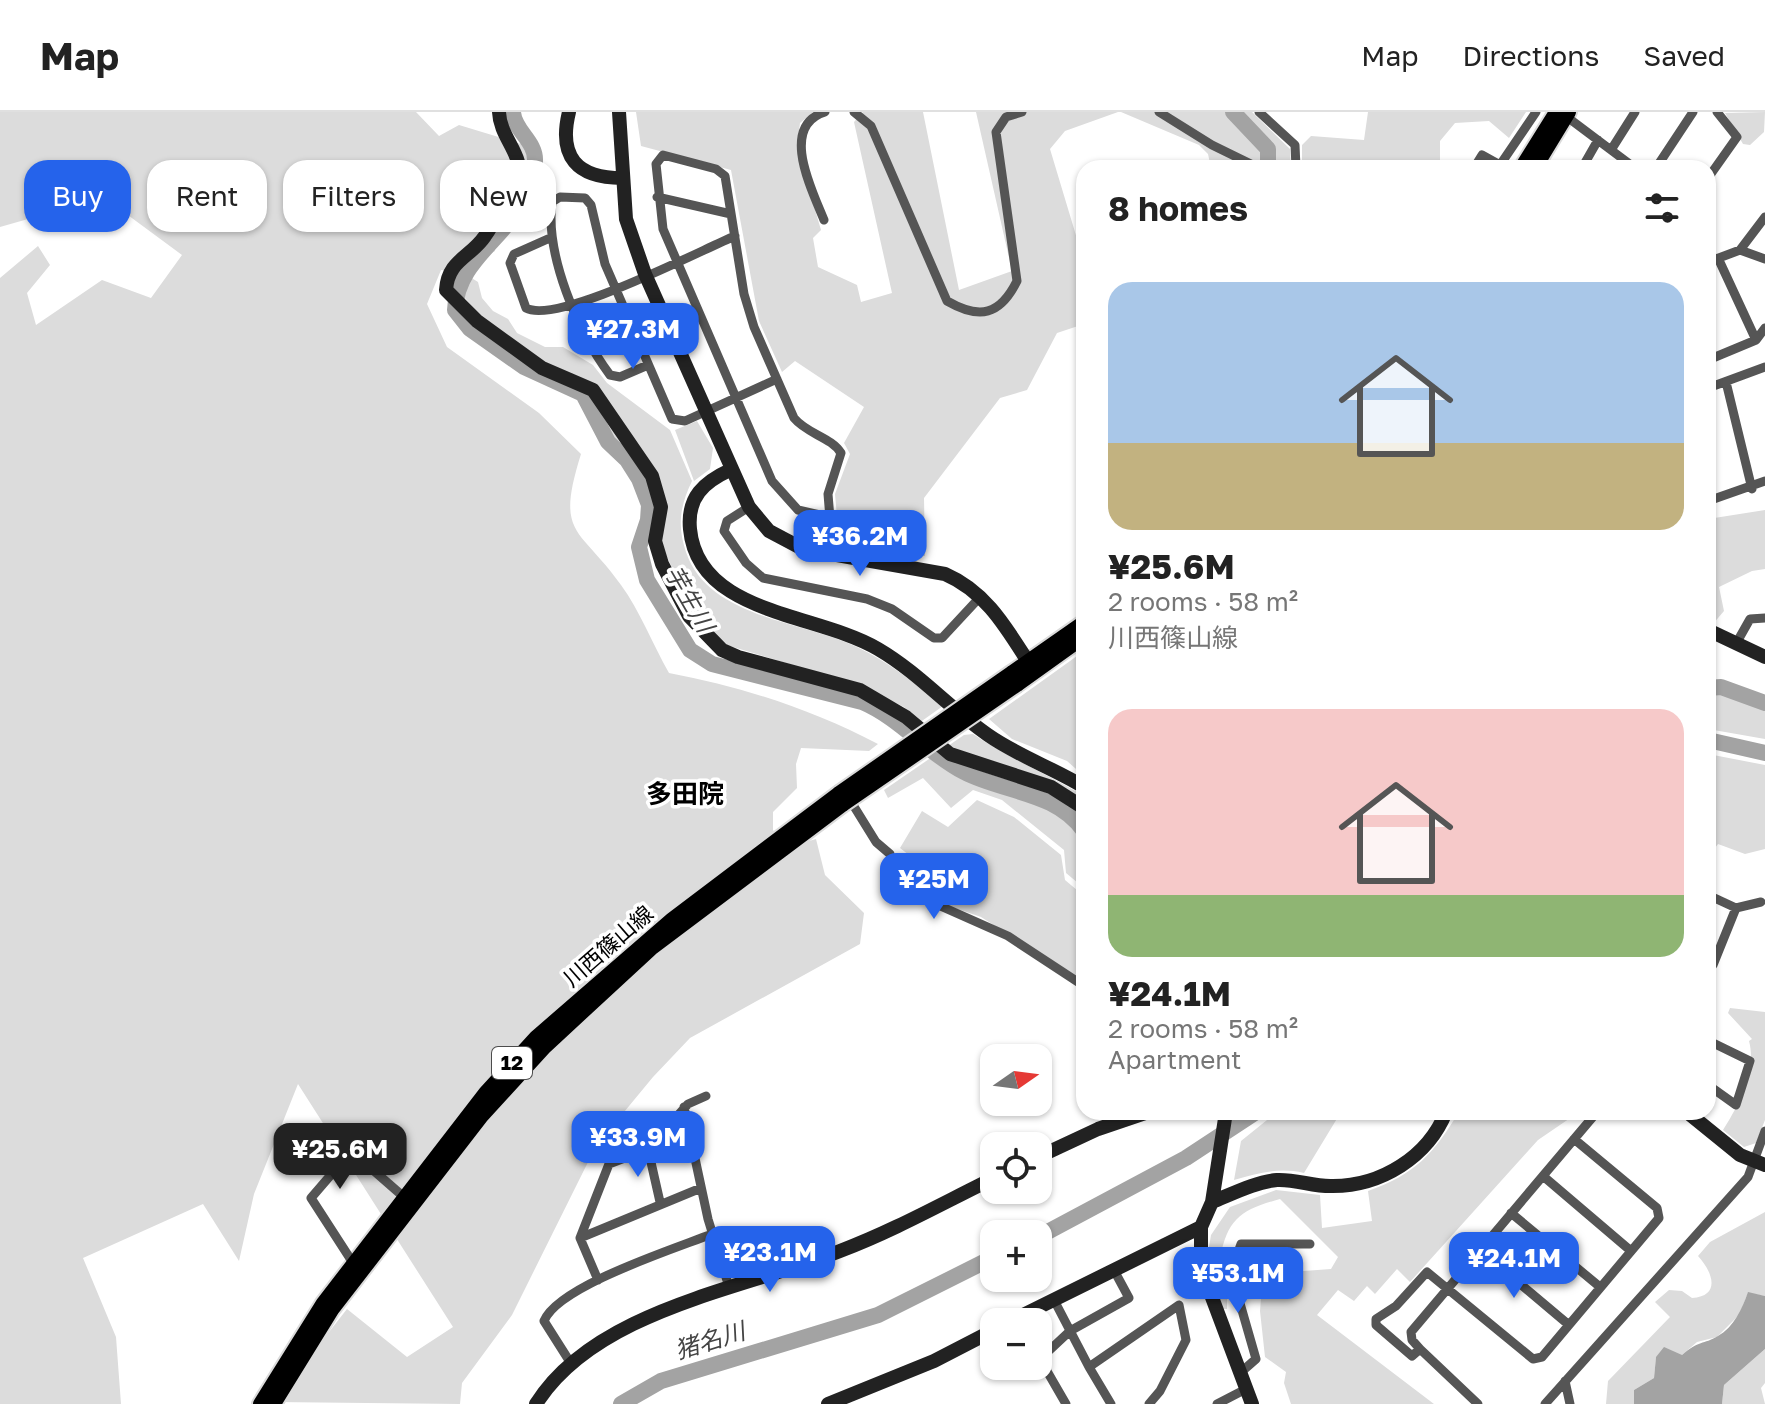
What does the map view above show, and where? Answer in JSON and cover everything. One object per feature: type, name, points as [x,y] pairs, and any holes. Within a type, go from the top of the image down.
[{"type":"main road","points":[[1527,160],[1563,113]]},
{"type":"main road","points":[[1539,160],[1563,113]]},
{"type":"main road","name":"川西篠山線","points":[[260,1404],[294,1347],[353,1263],[485,1093],[536,1037],[672,919],[1014,679],[1076,629]]},
{"type":"main road","name":"川西篠山線","points":[[1031,666],[1076,641]]},
{"type":"main road","name":"川西篠山線","points":[[274,1404],[332,1310],[482,1116],[545,1047],[651,949],[844,799]]},
{"type":"street","points":[[499,112],[501,125],[520,164],[519,184],[497,205],[486,235],[454,263],[446,285],[449,295],[477,321],[542,368],[593,390],[652,476],[661,507],[655,541],[662,564],[689,616],[722,650],[860,690],[906,717],[950,754],[1051,787],[1076,803]]},
{"type":"street","points":[[569,112],[565,147],[576,165],[597,178],[622,178]]},
{"type":"street","points":[[619,112],[626,219],[645,274],[749,507],[769,531],[790,544],[833,555],[945,574],[965,583],[981,596],[1031,666]]},
{"type":"street","points":[[824,220],[802,156],[803,131],[814,115],[825,112]]},
{"type":"street","points":[[854,112],[871,126],[947,301],[966,312],[991,311],[1008,298],[1017,281],[996,132],[1006,117],[1022,112]]},
{"type":"street","points":[[1159,112],[1243,160]]},
{"type":"street","points":[[1259,112],[1295,145],[1296,160]]},
{"type":"street","points":[[1503,160],[1536,112]]},
{"type":"street","points":[[1611,150],[1635,112]]},
{"type":"street","points":[[1661,160],[1693,112]]},
{"type":"street","points":[[1716,167],[1737,137],[1717,112]]},
{"type":"street","points":[[1563,113],[1624,160]]},
{"type":"street","points":[[1587,160],[1598,140]]},
{"type":"street","points":[[829,517],[798,510],[772,481],[675,261],[657,197],[656,164],[663,155],[716,169],[725,176],[744,294],[777,379],[794,418],[803,429],[836,444],[841,453],[828,494],[833,555]]},
{"type":"street","points":[[648,365],[620,377],[610,375],[593,353],[550,238],[552,202],[560,197],[585,198],[591,205],[596,233],[615,288],[672,419],[685,421],[777,379]]},
{"type":"street","points":[[657,197],[731,214]]},
{"type":"street","points":[[1716,259],[1740,250],[1765,217]]},
{"type":"street","points":[[550,238],[514,254],[510,263],[526,308],[535,313],[574,307],[735,236]]},
{"type":"street","points":[[1740,250],[1765,259]]},
{"type":"street","points":[[1716,266],[1756,340]]},
{"type":"street","points":[[1716,354],[1756,340],[1765,328]]},
{"type":"street","points":[[1716,385],[1765,367]]},
{"type":"street","points":[[1726,382],[1752,489]]},
{"type":"street","points":[[730,470],[706,482],[697,491],[689,522],[699,563],[713,582],[743,599],[871,644],[920,676],[985,733],[1076,783]]},
{"type":"street","points":[[1716,498],[1752,489],[1765,481]]},
{"type":"street","points":[[749,507],[727,521],[724,531],[746,563],[763,578],[867,599],[892,609],[934,638],[942,638],[981,596]]},
{"type":"street","points":[[1737,642],[1750,619],[1765,618]]},
{"type":"street","points":[[1716,633],[1765,657]]},
{"type":"street","points":[[844,799],[876,842],[890,854],[893,885],[1008,936],[1076,981]]},
{"type":"street","points":[[1716,899],[1736,908],[1761,902]]},
{"type":"street","points":[[1716,958],[1736,908]]},
{"type":"street","points":[[1716,1044],[1750,1061],[1736,1105],[1716,1091]]},
{"type":"street","points":[[598,1280],[580,1238],[609,1164],[648,1149],[684,1107],[706,1096]]},
{"type":"street","points":[[684,1107],[712,1234],[729,1287]]},
{"type":"street","points":[[1052,1150],[1124,1120]]},
{"type":"street","points":[[1225,1120],[1212,1202],[1201,1227],[1201,1268],[1252,1404]]},
{"type":"street","points":[[1212,1202],[1276,1180],[1329,1187],[1369,1181],[1414,1157],[1434,1135],[1442,1120]]},
{"type":"street","points":[[1478,1404],[1420,1349],[1412,1340],[1411,1332],[1590,1120]]},
{"type":"street","points":[[1698,1120],[1759,1164]]},
{"type":"street","points":[[1545,1404],[1759,1164],[1765,1131]]},
{"type":"street","points":[[1420,1349],[1412,1356],[1376,1325],[1376,1319],[1396,1306],[1427,1272],[1533,1359],[1542,1357],[1659,1218],[1657,1208],[1574,1139]]},
{"type":"street","points":[[648,1149],[660,1202]]},
{"type":"street","points":[[353,1263],[311,1198],[348,1155],[357,1156],[405,1198]]},
{"type":"street","points":[[1543,1176],[1631,1251]]},
{"type":"street","points":[[536,1404],[570,1362],[593,1346],[649,1319],[729,1287],[866,1241],[980,1185]]},
{"type":"street","points":[[580,1238],[660,1202],[701,1188]]},
{"type":"street","points":[[1511,1213],[1600,1287]]},
{"type":"street","points":[[1038,1308],[1201,1227]]},
{"type":"street","points":[[570,1362],[544,1321],[550,1307],[598,1280],[712,1234]]},
{"type":"street","points":[[1240,1373],[1256,1359],[1231,1272],[1241,1244],[1310,1244]]},
{"type":"street","points":[[1480,1250],[1569,1325]]},
{"type":"street","points":[[1066,1404],[1040,1359],[1070,1331],[1129,1298],[1115,1272]]},
{"type":"street","points":[[1054,1300],[1111,1404]]},
{"type":"street","points":[[1089,1367],[1179,1305],[1186,1340],[1160,1391],[1149,1404]]},
{"type":"street","points":[[828,1404],[934,1361],[980,1337]]},
{"type":"street","points":[[1565,1381],[1570,1404]]},
{"type":"street","points":[[1217,1404],[1246,1389]]},
{"type":"shaded area","points":[[0,112],[416,112],[439,136],[459,125],[531,147],[529,160],[440,160],[440,232],[498,232],[495,251],[462,272],[478,282],[482,298],[493,311],[508,319],[517,333],[545,347],[563,347],[593,365],[607,383],[670,430],[692,481],[681,516],[683,543],[697,574],[714,591],[759,614],[835,638],[869,653],[943,706],[919,723],[904,707],[859,685],[723,644],[700,624],[660,543],[661,483],[633,461],[601,424],[589,394],[491,328],[464,297],[452,271],[441,270],[427,304],[447,347],[539,413],[581,454],[570,501],[571,516],[583,540],[628,595],[669,673],[776,701],[878,744],[869,751],[801,748],[796,764],[797,788],[773,812],[773,830],[788,847],[816,839],[825,875],[864,913],[860,944],[690,1038],[653,1077],[596,1146],[512,1315],[462,1383],[460,1404],[274,1402],[347,1309],[407,1357],[453,1327],[298,1084],[254,1194],[239,1261],[203,1204],[83,1258],[116,1337],[121,1404],[0,1404],[0,278],[38,246],[50,265],[27,293],[36,325],[102,280],[151,298],[182,255],[151,232],[267,232],[267,160],[147,160],[147,229],[131,217],[131,160],[24,160],[24,220],[0,227]]},
{"type":"shaded area","points":[[636,112],[813,112],[800,123],[797,148],[821,230],[813,238],[818,267],[857,285],[861,302],[892,293],[854,122],[863,112],[923,112],[959,290],[1012,271],[976,112],[1118,112],[1065,131],[1050,149],[1076,235],[1076,327],[1057,333],[1027,390],[1000,398],[924,498],[925,556],[843,544],[839,540],[835,494],[850,454],[844,443],[864,407],[795,361],[782,372],[759,321],[731,170],[641,146]]},
{"type":"shaded area","points":[[1121,112],[1252,112],[1290,149],[1291,160],[1209,160],[1199,145]]},
{"type":"shaded area","points":[[1368,112],[1526,112],[1509,138],[1489,121],[1455,123],[1440,141],[1440,160],[1302,160],[1302,145],[1311,136],[1364,140]]},
{"type":"shaded area","points":[[1765,112],[1764,132],[1750,145],[1743,144],[1725,113]]},
{"type":"shaded area","points":[[697,421],[713,448],[710,469],[694,481],[675,430]]},
{"type":"shaded area","points":[[1765,510],[1765,569],[1752,571],[1719,587],[1724,611],[1716,620],[1716,518]]},
{"type":"shaded area","points":[[1076,657],[1076,769],[1067,761],[1012,739],[989,719]]},
{"type":"shaded area","points":[[1716,691],[1765,707],[1765,739],[1716,730]]},
{"type":"shaded area","points":[[973,734],[1076,792],[1076,881],[1066,873],[1064,850],[1002,800],[973,790],[951,808],[923,778],[888,798],[884,790],[964,735]]},
{"type":"shaded area","points":[[1716,756],[1765,765],[1765,849],[1745,854],[1718,844],[1716,847]]},
{"type":"shaded area","points":[[977,800],[1014,817],[1061,855],[1065,880],[1076,889],[1076,977],[981,917],[908,892],[918,862],[900,848],[922,811],[948,827]]},
{"type":"shaded area","points":[[1730,1008],[1765,1012],[1765,1120],[1756,1143],[1744,1147],[1723,1130],[1745,1087],[1751,1064],[1749,1041],[1752,1039],[1728,1013]]},
{"type":"shaded area","points":[[1267,1120],[1336,1120],[1304,1173],[1277,1171],[1234,1180],[1241,1141]]},
{"type":"shaded area","points":[[1454,1120],[1567,1120],[1538,1140],[1410,1282],[1397,1269],[1375,1294],[1367,1286],[1354,1301],[1338,1290],[1317,1315],[1434,1404],[1291,1404],[1284,1383],[1286,1372],[1265,1357],[1260,1311],[1263,1274],[1331,1269],[1338,1257],[1280,1199],[1255,1207],[1238,1218],[1223,1244],[1220,1258],[1227,1261],[1227,1309],[1223,1309],[1207,1259],[1211,1235],[1230,1207],[1276,1190],[1320,1195],[1322,1228],[1372,1221],[1368,1191],[1411,1170],[1441,1140]]},
{"type":"shaded area","points":[[1765,1212],[1765,1296],[1748,1293],[1739,1315],[1717,1337],[1697,1342],[1682,1355],[1656,1357],[1654,1378],[1634,1390],[1634,1404],[1606,1404],[1608,1381],[1670,1317],[1655,1302],[1669,1290],[1682,1291],[1692,1298],[1708,1293],[1712,1282],[1698,1256],[1710,1242]]},
{"type":"shaded area","points":[[1748,1292],[1765,1296],[1765,1349],[1724,1385],[1722,1404],[1634,1404],[1634,1390],[1654,1378],[1656,1357],[1664,1347],[1682,1355],[1718,1336],[1733,1323]]},
{"type":"shaded area","points":[[1765,1349],[1765,1383],[1761,1388],[1765,1404],[1722,1404],[1724,1385]]},
{"type":"waterway","name":"芋生川","points":[[513,112],[534,154],[530,185],[521,205],[468,271],[459,289],[455,310],[470,329],[524,367],[583,394],[608,442],[627,460],[639,479],[649,505],[648,520],[639,547],[647,580],[690,650],[712,664],[862,702],[889,717],[964,772],[1044,800],[1076,822]]},
{"type":"waterway","points":[[1233,112],[1268,149],[1268,160]]},
{"type":"waterway","name":"猪名川","points":[[1716,687],[1765,703]]},
{"type":"waterway","points":[[1716,742],[1765,753]]},
{"type":"waterway","name":"猪名川","points":[[1052,1230],[1186,1158],[1244,1120]]},
{"type":"waterway","name":"猪名川","points":[[621,1404],[661,1381],[878,1315],[980,1264]]},
{"type":"district","name":"多田院","points":[[685,794]]}]
